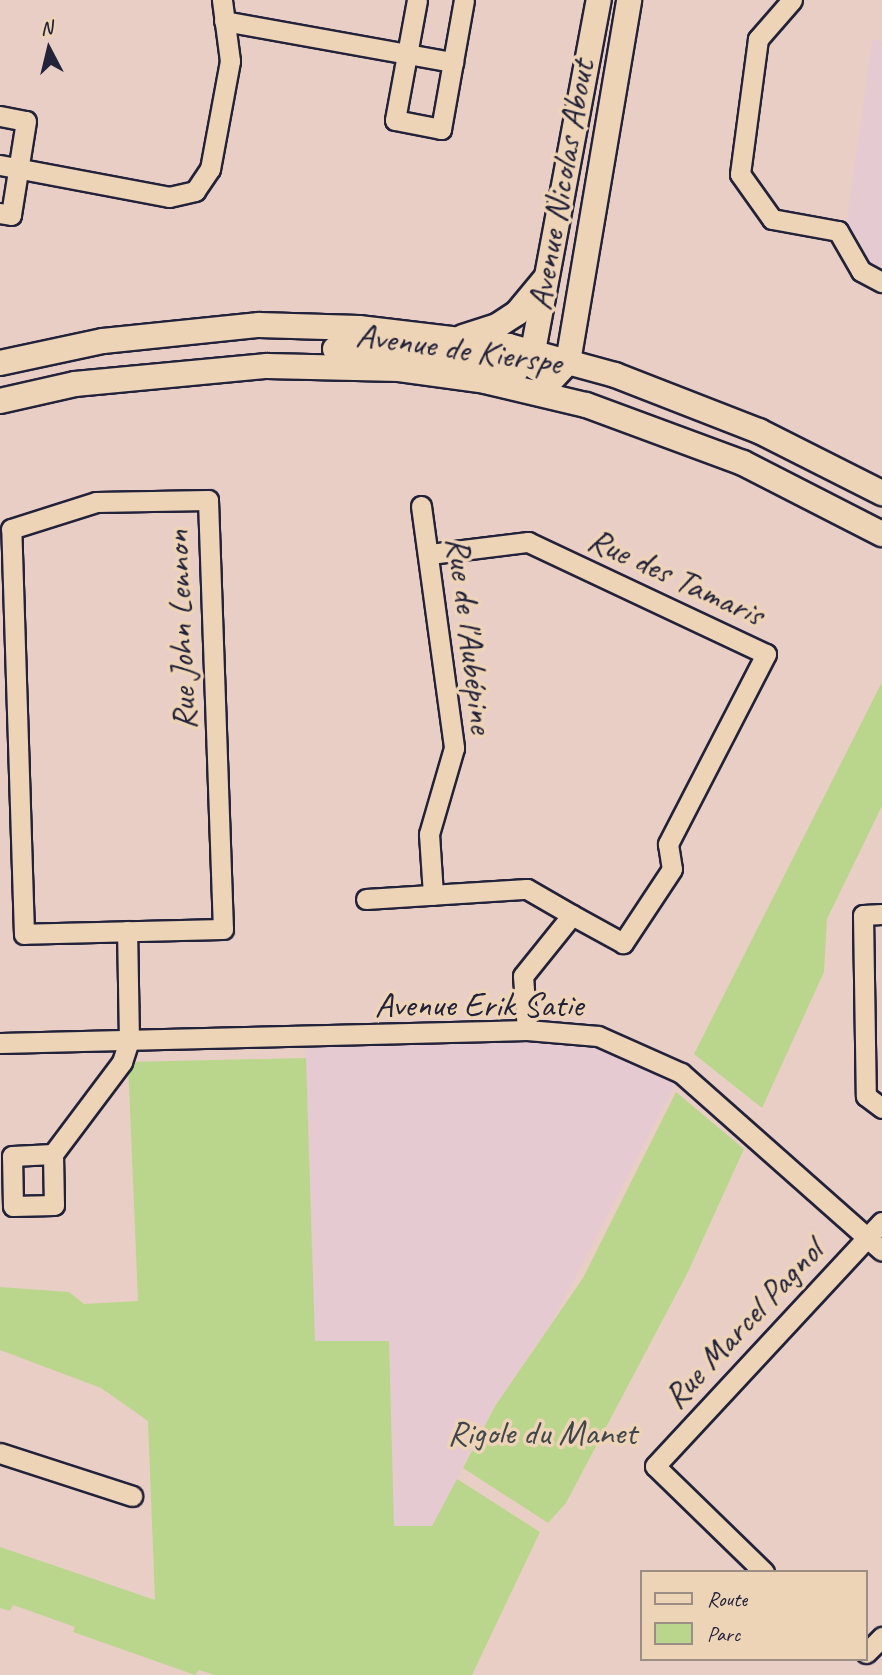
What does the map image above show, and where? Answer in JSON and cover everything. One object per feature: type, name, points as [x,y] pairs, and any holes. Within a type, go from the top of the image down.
[{"type":"main road","name":"Avenue Nicolas About","points":[[599,0],[547,276],[536,371],[568,362],[629,0]]},
{"type":"main road","points":[[453,340],[507,320],[547,276]]},
{"type":"main road","name":"Avenue de Kierspe","points":[[0,363],[103,341],[259,325],[359,328],[453,340],[536,371],[586,405],[743,463],[882,534]]},
{"type":"main road","points":[[0,401],[75,384],[267,366],[314,349],[437,355],[536,371]]},
{"type":"main road","name":"Avenue de Kierspe","points":[[536,371],[568,362],[760,431],[882,492]]},
{"type":"street","points":[[9,166],[169,197],[195,191],[210,169],[230,61],[222,0]]},
{"type":"street","points":[[417,0],[395,120],[441,129],[464,0]]},
{"type":"street","points":[[792,0],[758,39],[740,174],[772,219],[838,231],[861,271],[882,282]]},
{"type":"street","points":[[224,21],[453,62]]},
{"type":"street","points":[[0,116],[26,121],[9,166],[10,215],[0,213]]},
{"type":"street","name":"Rue John Lennon","points":[[208,500],[223,929],[24,934],[9,765],[11,529],[96,502],[208,500]]},
{"type":"street","name":"Rue de l'Aubépine","points":[[421,506],[430,554],[454,748],[429,834],[433,895]]},
{"type":"street","name":"Rue des Tamaris","points":[[366,899],[527,889],[623,943],[672,869],[668,844],[766,654],[528,542],[430,554]]},
{"type":"street","points":[[882,914],[863,915],[866,1096],[882,1108]]},
{"type":"street","points":[[527,1030],[523,976],[572,915]]},
{"type":"street","points":[[53,1154],[122,1062],[129,1041],[127,931]]},
{"type":"street","name":"Avenue Erik Satie","points":[[0,1043],[527,1030],[598,1036],[681,1073],[875,1244]]},
{"type":"street","points":[[875,1244],[882,1222]]},
{"type":"street","name":"Rue Marcel Pagnol","points":[[762,1570],[655,1466],[875,1244]]},
{"type":"street","points":[[0,1453],[132,1496]]},
{"type":"street","points":[[868,1651],[882,1637]]},
{"type":"shaded area","points":[[872,40],[882,41],[882,268],[868,261],[859,238],[846,226]]},
{"type":"shaded area","points":[[305,1036],[598,1036],[681,1073],[553,1320],[494,1406],[432,1526],[394,1527],[315,1342]]},
{"type":"green space","points":[[882,682],[882,806],[827,919],[824,972],[762,1108],[694,1054]]},
{"type":"green space","points":[[306,1058],[315,1341],[389,1341],[394,1526],[432,1526],[457,1479],[540,1532],[472,1675],[214,1675],[199,1670],[195,1675],[73,1632],[75,1627],[13,1605],[10,1611],[0,1608],[0,1547],[155,1600],[148,1421],[101,1388],[0,1350],[0,1287],[69,1292],[84,1304],[138,1301],[128,1062]]},
{"type":"green space","name":"Rigole du Manet","points":[[676,1092],[744,1149],[688,1272],[566,1503],[548,1523],[463,1468],[495,1406],[583,1278]]}]
